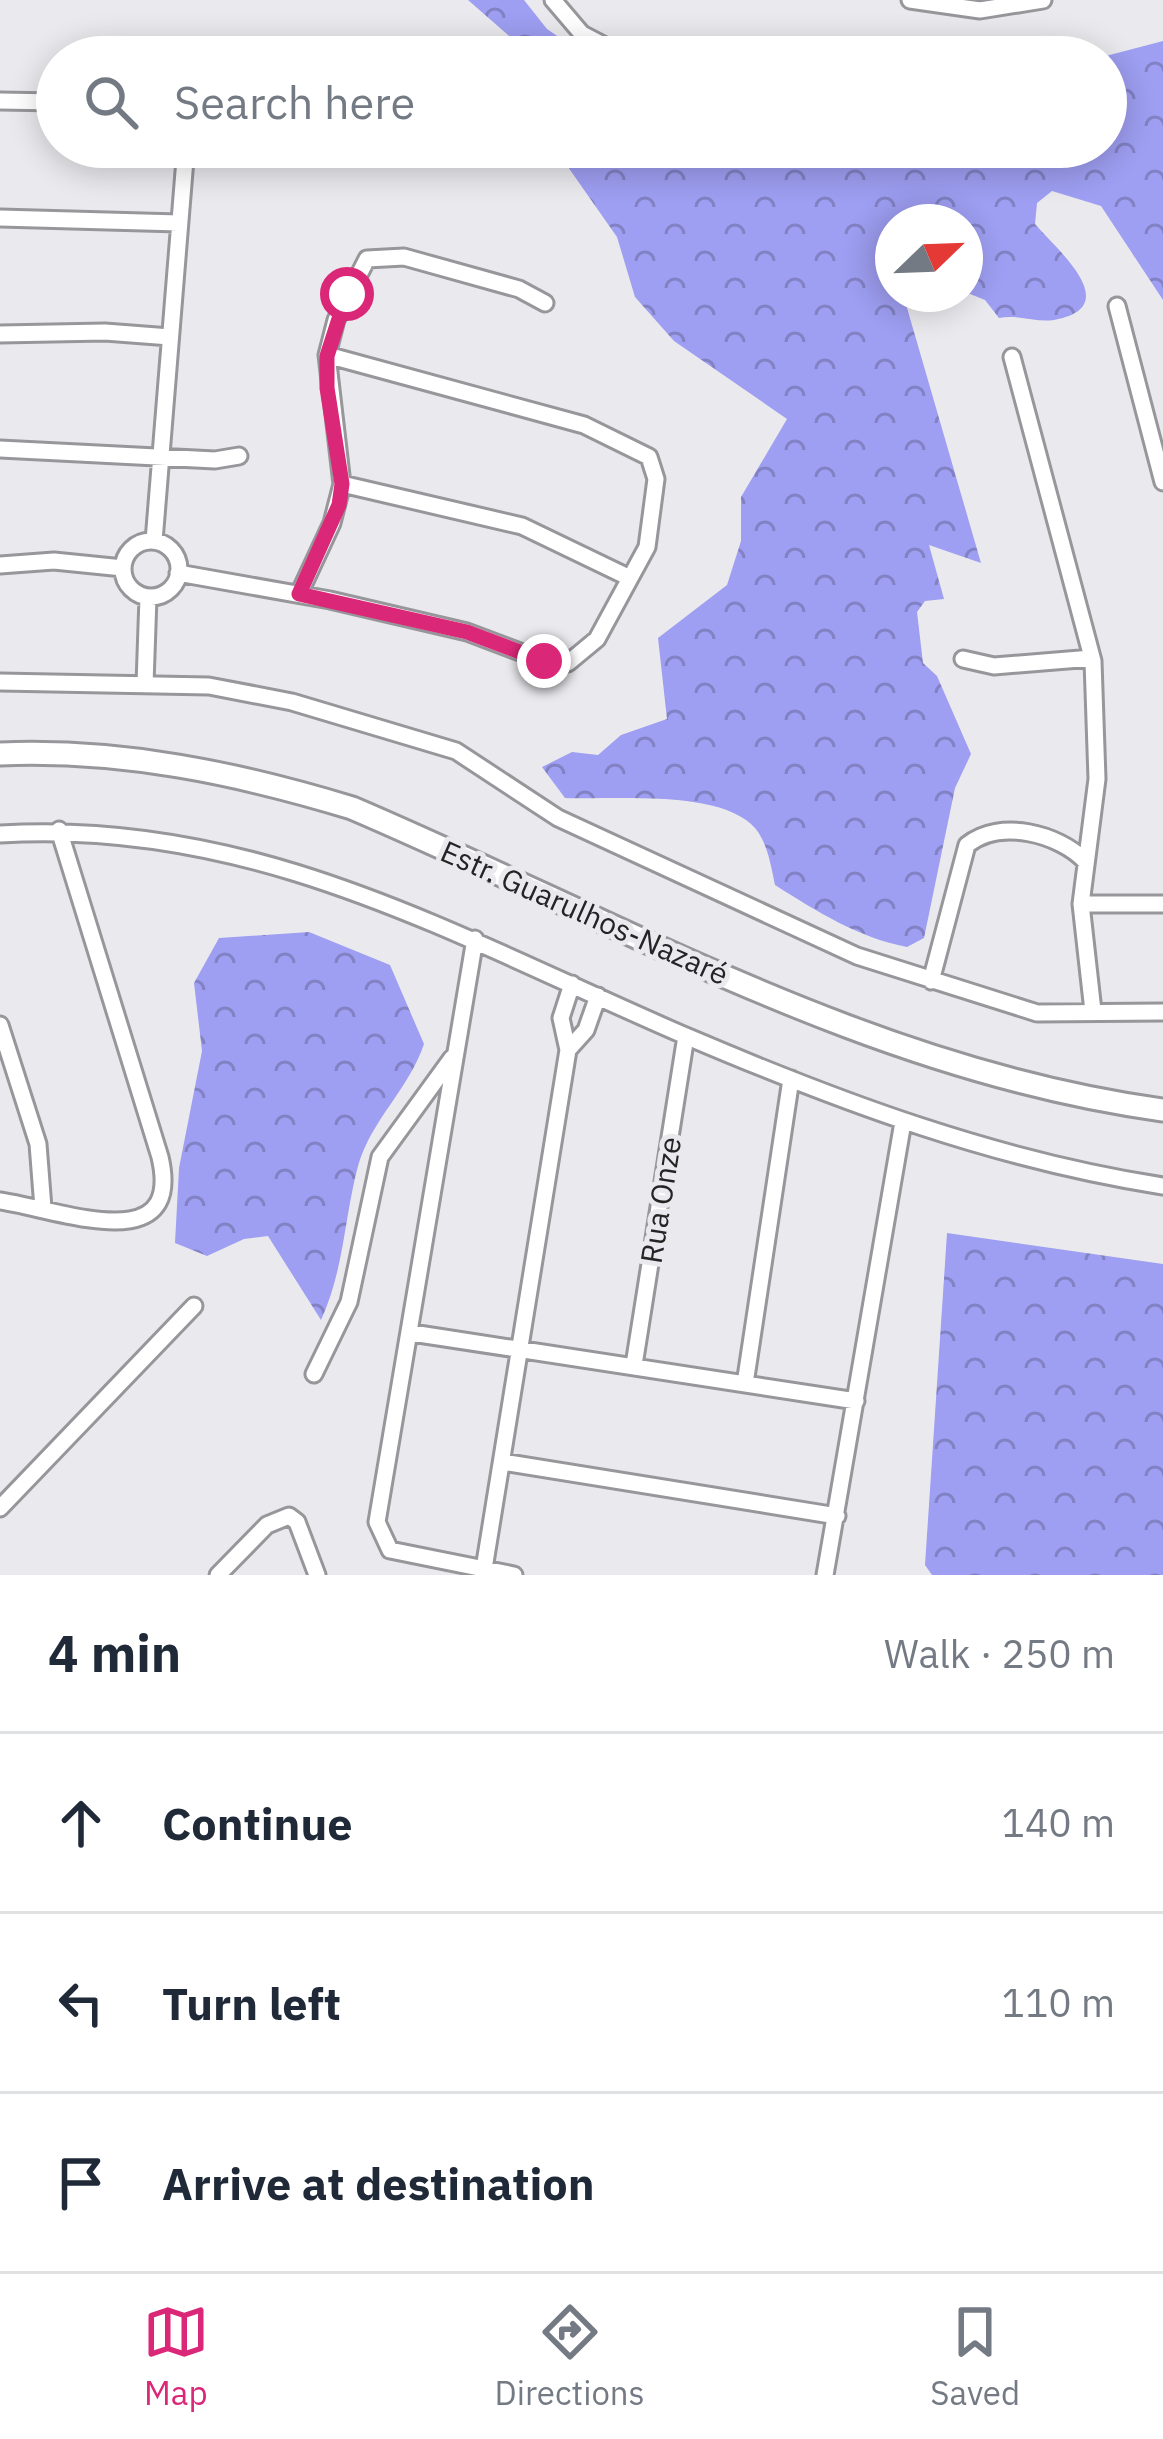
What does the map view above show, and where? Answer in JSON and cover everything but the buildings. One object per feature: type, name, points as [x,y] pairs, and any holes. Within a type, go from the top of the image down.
[{"type":"main road","name":"Estr. Guarulhos-Nazaré","points":[[0,754],[103,756],[184,766],[352,808],[885,1042],[1046,1089],[1163,1110]]},
{"type":"street","points":[[553,0],[586,36]]},
{"type":"street","points":[[910,0],[980,10],[1043,0]]},
{"type":"street","points":[[0,101],[36,102]]},
{"type":"street","points":[[154,541],[184,168]]},
{"type":"street","points":[[0,218],[179,223]]},
{"type":"street","points":[[299,594],[339,505],[342,484],[327,388],[327,356],[358,268],[379,255],[519,289],[545,303]]},
{"type":"street","points":[[1117,306],[1163,482]]},
{"type":"street","points":[[0,334],[105,332],[170,338]]},
{"type":"street","points":[[178,573],[299,594],[467,632],[556,664],[589,651],[653,526],[655,469],[640,450],[584,425],[327,356]]},
{"type":"street","points":[[1012,357],[1092,658],[1097,778],[1081,904],[1093,1010]]},
{"type":"street","points":[[0,449],[214,460],[239,456]]},
{"type":"street","points":[[342,484],[521,526],[592,555],[630,578]]},
{"type":"street","points":[[154,541],[170,548],[178,573],[171,588],[148,597],[133,590],[123,568],[132,548],[154,541]]},
{"type":"street","points":[[0,565],[54,561],[123,568]]},
{"type":"street","points":[[145,683],[148,597]]},
{"type":"street","points":[[964,659],[994,666],[1092,658]]},
{"type":"street","points":[[0,682],[209,686],[292,702],[456,751],[558,818],[857,956],[1037,1013],[1163,1012]]},
{"type":"street","points":[[0,834],[59,830],[134,835],[283,865],[475,939],[686,1036],[903,1122],[1043,1166],[1163,1186]]},
{"type":"street","points":[[0,1201],[131,1222],[157,1211],[165,1196],[160,1157],[59,830]]},
{"type":"street","points":[[931,981],[967,845],[993,832],[1058,838],[1085,861]]},
{"type":"street","points":[[1081,904],[1163,904]]},
{"type":"street","points":[[475,939],[412,1334],[378,1504],[379,1534],[391,1550],[404,1555],[514,1575]]},
{"type":"street","points":[[484,1572],[568,1050],[561,1018],[572,983]]},
{"type":"street","points":[[568,1050],[586,1030],[598,996]]},
{"type":"street","points":[[0,1025],[38,1144],[44,1208]]},
{"type":"street","name":"Rua Onze","points":[[634,1365],[686,1036]]},
{"type":"street","points":[[314,1374],[350,1301],[380,1157],[453,1056]]},
{"type":"street","points":[[745,1384],[791,1079]]},
{"type":"street","points":[[825,1575],[903,1122]]},
{"type":"street","points":[[0,1508],[194,1306]]},
{"type":"street","points":[[412,1334],[856,1401]]},
{"type":"street","points":[[503,1462],[837,1516]]},
{"type":"street","points":[[218,1575],[267,1525],[289,1516],[297,1522],[316,1575]]},
{"type":"green space","points":[[468,0],[524,0],[557,36],[509,36]]},
{"type":"green space","points":[[1163,41],[1163,300],[1101,206],[1052,191],[1037,203],[1035,224],[1069,261],[1085,290],[1085,303],[1075,313],[1054,320],[999,318],[983,299],[983,204],[875,204],[875,312],[908,312],[981,563],[929,545],[944,599],[925,601],[917,612],[923,663],[937,676],[971,754],[955,788],[924,938],[907,947],[872,937],[775,885],[761,837],[734,813],[688,801],[565,798],[542,767],[572,752],[598,755],[621,735],[667,719],[658,638],[727,585],[741,541],[741,497],[787,419],[674,341],[635,297],[617,237],[569,168],[1127,168],[1127,50]]},
{"type":"green space","points":[[309,932],[390,965],[424,1044],[364,1149],[335,1282],[321,1320],[268,1236],[244,1239],[207,1256],[175,1243],[179,1168],[202,1051],[194,983],[219,938]]},
{"type":"green space","points":[[947,1233],[1163,1264],[1163,1575],[932,1575],[925,1565]]},
{"type":"route","points":[[347,294],[327,356],[327,388],[342,484],[339,505],[299,594],[467,632],[544,661]]}]
